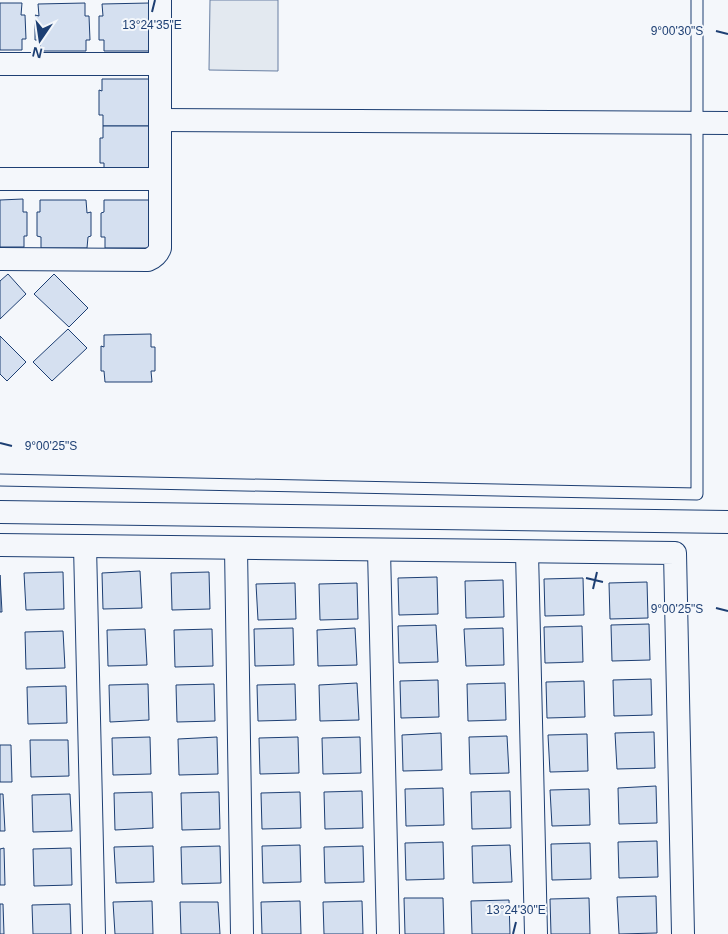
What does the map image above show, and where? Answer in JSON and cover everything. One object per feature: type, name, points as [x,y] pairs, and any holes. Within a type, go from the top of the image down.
[{"type":"street","points":[[0,259],[148,260],[154,258],[158,253],[160,248],[160,0]]},
{"type":"street","points":[[0,64],[160,64]]},
{"type":"street","points":[[160,120],[728,123]]},
{"type":"street","points":[[0,179],[160,179]]},
{"type":"street","points":[[0,512],[728,522]]},
{"type":"street","points":[[0,545],[675,553],[683,934]]},
{"type":"street","points":[[85,546],[94,934]]},
{"type":"street","points":[[236,548],[242,934]]},
{"type":"street","points":[[379,550],[388,934]]},
{"type":"street","points":[[527,552],[536,934]]},
{"type":"lane","points":[[0,480],[697,494],[697,0]]},
{"type":"shaded area","points":[[210,0],[278,0],[278,71],[209,70]]},
{"type":"building","points":[[0,3],[22,3],[21,15],[25,15],[26,39],[22,39],[22,50],[0,50]]},
{"type":"building","points":[[85,3],[85,16],[89,16],[90,40],[86,40],[86,51],[40,51],[40,40],[35,40],[35,15],[39,16],[38,4]]},
{"type":"building","points":[[149,3],[150,51],[104,51],[104,40],[99,40],[99,16],[103,16],[102,4]]},
{"type":"building","points":[[102,79],[149,79],[150,126],[103,126],[103,115],[99,115],[99,90],[102,91]]},
{"type":"building","points":[[103,126],[150,126],[151,174],[104,174],[104,163],[100,163],[100,138],[103,138]]},
{"type":"building","points":[[23,199],[23,212],[27,212],[27,236],[24,236],[24,247],[0,247],[0,200]]},
{"type":"building","points":[[40,200],[86,200],[87,213],[91,212],[91,236],[88,237],[87,248],[41,248],[41,237],[37,236],[37,212],[40,212]]},
{"type":"building","points":[[104,200],[151,200],[151,248],[105,248],[105,237],[101,237],[101,213],[104,212]]},
{"type":"building","points":[[8,274],[26,294],[0,319],[0,281]]},
{"type":"building","points":[[54,274],[88,308],[69,327],[34,294]]},
{"type":"building","points":[[68,329],[87,348],[52,381],[33,362]]},
{"type":"building","points":[[151,334],[151,347],[155,347],[155,371],[151,371],[152,382],[105,382],[104,371],[101,371],[101,346],[104,347],[104,335]]},
{"type":"building","points":[[0,336],[26,362],[7,381],[0,374]]},
{"type":"building","points":[[140,571],[142,608],[103,609],[102,573]]},
{"type":"building","points":[[63,572],[64,609],[26,610],[24,573]]},
{"type":"building","points":[[209,572],[210,609],[172,610],[171,573]]},
{"type":"building","points":[[0,575],[2,612],[0,612]]},
{"type":"building","points":[[437,577],[438,614],[399,615],[398,578]]},
{"type":"building","points":[[583,578],[584,615],[545,616],[544,579]]},
{"type":"building","points":[[503,580],[504,617],[466,618],[465,581]]},
{"type":"building","points":[[647,582],[648,618],[610,619],[609,583]]},
{"type":"building","points":[[295,583],[296,619],[258,620],[256,584]]},
{"type":"building","points":[[357,583],[358,619],[320,620],[319,584]]},
{"type":"building","points":[[649,624],[650,660],[612,661],[611,625]]},
{"type":"building","points":[[436,625],[438,662],[399,663],[398,626]]},
{"type":"building","points":[[582,626],[583,662],[545,663],[544,627]]},
{"type":"building","points":[[293,628],[294,665],[255,666],[254,629]]},
{"type":"building","points":[[355,628],[357,665],[318,666],[317,630]]},
{"type":"building","points":[[503,628],[504,665],[466,666],[464,629]]},
{"type":"building","points":[[145,629],[147,665],[108,666],[107,630]]},
{"type":"building","points":[[212,629],[213,666],[175,667],[174,630]]},
{"type":"building","points":[[63,631],[65,668],[26,669],[25,632]]},
{"type":"building","points":[[651,679],[652,715],[614,716],[613,680]]},
{"type":"building","points":[[438,680],[439,717],[401,718],[400,681]]},
{"type":"building","points":[[584,681],[585,717],[547,718],[546,682]]},
{"type":"building","points":[[357,683],[359,720],[320,721],[319,685]]},
{"type":"building","points":[[505,683],[506,720],[468,721],[467,684]]},
{"type":"building","points":[[148,684],[149,720],[110,722],[109,685]]},
{"type":"building","points":[[214,684],[215,721],[177,722],[176,685]]},
{"type":"building","points":[[295,684],[296,720],[258,721],[257,685]]},
{"type":"building","points":[[66,686],[67,723],[28,724],[27,687]]},
{"type":"building","points":[[654,732],[655,768],[617,769],[615,733]]},
{"type":"building","points":[[441,733],[442,770],[403,771],[402,735]]},
{"type":"building","points":[[587,734],[588,771],[550,772],[548,735]]},
{"type":"building","points":[[507,736],[509,773],[470,774],[469,737]]},
{"type":"building","points":[[150,737],[151,774],[113,775],[112,738]]},
{"type":"building","points":[[217,737],[218,774],[179,775],[178,739]]},
{"type":"building","points":[[298,737],[299,773],[260,774],[259,738]]},
{"type":"building","points":[[360,737],[361,773],[323,774],[322,738]]},
{"type":"building","points":[[30,740],[68,740],[69,776],[31,777]]},
{"type":"building","points":[[0,745],[11,745],[12,782],[0,782]]},
{"type":"building","points":[[656,786],[657,823],[619,824],[618,788]]},
{"type":"building","points":[[443,788],[444,825],[406,826],[405,789]]},
{"type":"building","points":[[589,789],[590,825],[552,826],[550,790]]},
{"type":"building","points":[[362,791],[363,828],[325,829],[324,792]]},
{"type":"building","points":[[510,791],[511,828],[472,829],[471,792]]},
{"type":"building","points":[[152,792],[153,828],[115,830],[114,793]]},
{"type":"building","points":[[219,792],[220,829],[182,830],[181,793]]},
{"type":"building","points":[[300,792],[301,828],[262,829],[261,793]]},
{"type":"building","points":[[0,794],[3,794],[5,831],[0,831]]},
{"type":"building","points":[[70,794],[72,831],[33,832],[32,795]]},
{"type":"building","points":[[657,841],[658,877],[619,878],[618,842]]},
{"type":"building","points":[[443,842],[444,879],[406,880],[405,843]]},
{"type":"building","points":[[590,843],[591,879],[552,880],[551,844]]},
{"type":"building","points":[[300,845],[301,882],[263,883],[262,846]]},
{"type":"building","points":[[510,845],[512,882],[473,883],[472,846]]},
{"type":"building","points":[[153,846],[154,882],[116,883],[114,847]]},
{"type":"building","points":[[220,846],[221,883],[182,884],[181,847]]},
{"type":"building","points":[[363,846],[364,882],[325,883],[324,847]]},
{"type":"building","points":[[4,848],[5,885],[0,885],[0,849]]},
{"type":"building","points":[[71,848],[72,885],[34,886],[33,849]]},
{"type":"building","points":[[656,896],[657,933],[619,934],[617,897]]},
{"type":"building","points":[[404,898],[443,898],[444,934],[405,934]]},
{"type":"building","points":[[589,898],[590,934],[551,934],[550,899]]},
{"type":"building","points":[[509,900],[510,934],[472,934],[471,901]]},
{"type":"building","points":[[152,901],[153,934],[115,934],[113,902]]},
{"type":"building","points":[[300,901],[301,934],[262,934],[261,902]]},
{"type":"building","points":[[362,901],[363,934],[324,934],[323,902]]},
{"type":"building","points":[[180,902],[218,902],[220,934],[181,934]]},
{"type":"building","points":[[0,904],[3,904],[4,934],[0,934]]},
{"type":"building","points":[[70,904],[71,934],[33,934],[32,905]]}]
